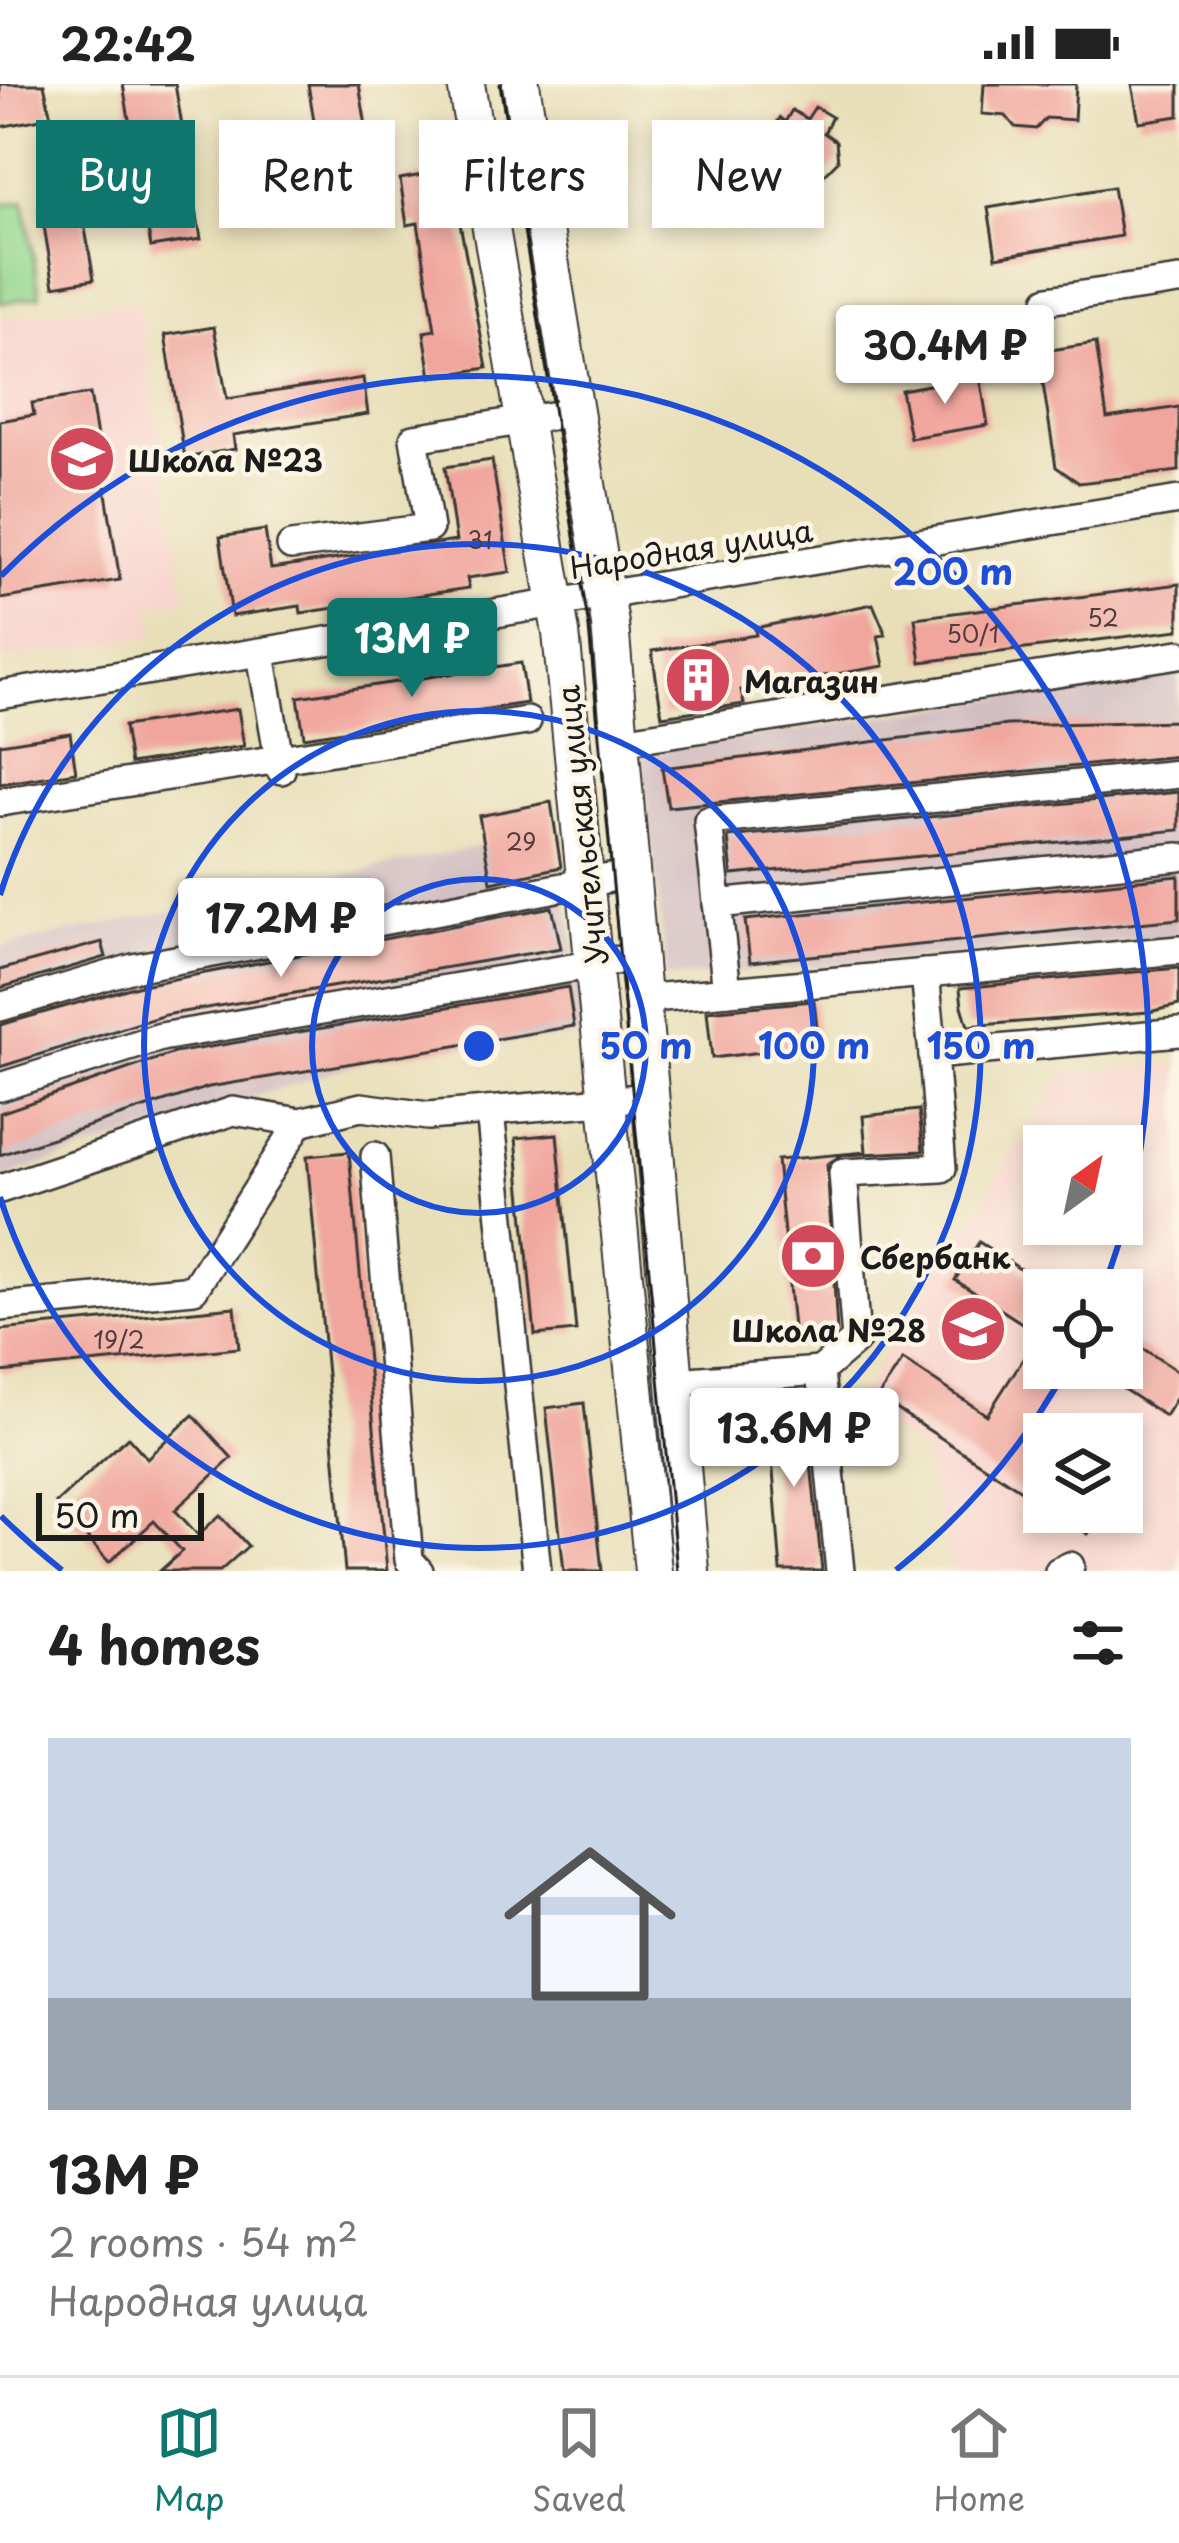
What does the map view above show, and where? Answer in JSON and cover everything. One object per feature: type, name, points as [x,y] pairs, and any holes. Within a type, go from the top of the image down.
[{"type":"main road","name":"Учительская улица","points":[[466,84],[556,604],[610,1101],[653,1571]]},
{"type":"main road","name":"Учительская улица","points":[[521,84],[606,595],[691,1571]]},
{"type":"street","points":[[1048,300],[1179,281]]},
{"type":"street","points":[[291,546],[429,528],[414,438],[576,412]]},
{"type":"street","name":"Народная улица","points":[[0,695],[1179,500]]},
{"type":"street","points":[[261,654],[280,764]]},
{"type":"street","points":[[621,741],[1179,654]]},
{"type":"street","points":[[0,802],[280,764],[527,721]]},
{"type":"street","points":[[727,991],[708,820],[1179,773]]},
{"type":"street","points":[[717,904],[1179,857]]},
{"type":"street","points":[[0,1007],[133,968],[631,874]]},
{"type":"street","points":[[641,999],[1179,950]]},
{"type":"street","points":[[0,1087],[161,1037],[637,957]]},
{"type":"street","points":[[675,1382],[820,1371],[856,1340],[843,1173],[942,1168],[925,973]]},
{"type":"street","points":[[933,1055],[1179,1032]]},
{"type":"street","points":[[0,1189],[233,1112],[300,1122],[361,1107],[428,1116],[651,1097]]},
{"type":"street","points":[[490,1111],[537,1571]]},
{"type":"street","points":[[0,1307],[194,1289],[300,1122]]},
{"type":"street","points":[[375,1156],[409,1560],[419,1571]]},
{"type":"street","points":[[820,1371],[840,1571]]},
{"type":"shaded area","name":"Школа №23","points":[[138,301],[186,599],[151,605],[154,636],[0,660],[0,319]]},
{"type":"shaded area","points":[[1179,670],[1179,937],[667,978],[642,754]]},
{"type":"shaded area","points":[[552,831],[593,1035],[392,1053],[0,1178],[0,947]]},
{"type":"shaded area","name":"Школа №28","points":[[1179,1065],[1179,1571],[951,1571],[925,1453],[854,1404],[1023,1137],[1023,1245],[1143,1245],[1143,1125],[1031,1125],[1063,1074]]},
{"type":"green space","points":[[24,201],[40,296],[0,303],[0,205]]},
{"type":"building","points":[[0,84],[44,84],[51,117],[0,127]]},
{"type":"building","points":[[123,84],[175,84],[181,120],[129,120]]},
{"type":"building","points":[[308,84],[359,84],[365,120],[314,120]]},
{"type":"building","points":[[984,84],[1076,84],[1074,120],[1046,118],[1036,129],[1015,127],[1006,116],[982,114]]},
{"type":"building","points":[[1132,84],[1179,84],[1179,116],[1139,122]]},
{"type":"building","points":[[815,107],[832,117],[824,133],[824,120],[786,120],[792,110],[807,119]]},
{"type":"building","points":[[824,133],[836,141],[838,161],[824,175]]},
{"type":"building","points":[[419,176],[419,228],[461,228],[487,368],[431,377],[424,332],[435,330],[418,223],[407,225],[400,179]]},
{"type":"building","points":[[1113,187],[1121,236],[996,257],[988,208]]},
{"type":"building","points":[[195,203],[201,239],[151,247],[148,228],[195,228]]},
{"type":"building","points":[[44,228],[85,228],[94,279],[54,286]]},
{"type":"building","points":[[214,327],[227,399],[363,378],[368,414],[233,435],[235,449],[185,458],[165,335]]},
{"type":"building","points":[[1096,343],[1107,418],[1179,407],[1179,471],[1079,483],[1056,467],[1038,352]]},
{"type":"building","points":[[980,376],[988,425],[910,438],[901,390]]},
{"type":"building","points":[[90,394],[120,580],[0,599],[0,421],[34,415],[32,403]]},
{"type":"building","points":[[492,460],[510,572],[467,578],[469,588],[301,613],[300,606],[232,616],[220,537],[265,530],[271,569],[456,541],[445,467]]},
{"type":"building","points":[[1179,584],[1179,630],[921,662],[915,618]]},
{"type":"building","points":[[873,604],[886,635],[878,636],[884,666],[741,690],[744,704],[662,716],[652,651],[756,635],[755,628]]},
{"type":"building","points":[[521,663],[527,703],[304,737],[298,697]]},
{"type":"building","points":[[238,709],[244,746],[130,764],[124,726]]},
{"type":"building","points":[[1179,721],[1179,756],[668,807],[662,768],[1007,725]]},
{"type":"building","points":[[70,733],[76,772],[0,784],[0,744]]},
{"type":"building","points":[[1179,792],[1179,830],[732,875],[728,837]]},
{"type":"building","points":[[551,802],[561,867],[491,882],[479,816]]},
{"type":"building","points":[[1179,876],[1179,919],[750,962],[745,920]]},
{"type":"building","points":[[552,907],[561,948],[165,1015],[0,1067],[0,1025],[137,986]]},
{"type":"building","points":[[102,942],[106,957],[0,988],[0,970]]},
{"type":"building","points":[[1179,968],[1179,1005],[1149,1012],[968,1026],[962,1006],[960,988]]},
{"type":"building","points":[[568,987],[574,1026],[209,1087],[0,1155],[0,1113],[174,1053]]},
{"type":"building","points":[[814,1001],[819,1045],[712,1058],[707,1011]]},
{"type":"building","points":[[919,1110],[923,1151],[842,1155],[827,1164],[837,1332],[794,1338],[777,1160],[866,1152],[863,1116]]},
{"type":"building","points":[[557,1134],[576,1331],[535,1335],[516,1138]]},
{"type":"building","points":[[349,1152],[387,1571],[345,1571],[307,1156]]},
{"type":"building","points":[[979,1242],[1023,1271],[1023,1324],[955,1280]]},
{"type":"building","points":[[235,1307],[239,1348],[0,1372],[0,1330]]},
{"type":"building","points":[[1143,1349],[1179,1372],[1179,1394],[1165,1416],[1123,1389],[1143,1389]]},
{"type":"building","points":[[1023,1359],[1023,1389],[1056,1389],[1041,1413],[1023,1413],[1023,1491],[878,1397],[903,1360],[987,1415]]},
{"type":"building","points":[[584,1403],[602,1571],[564,1571],[546,1408]]},
{"type":"building","points":[[805,1405],[822,1571],[781,1571],[768,1408]]},
{"type":"building","points":[[193,1415],[232,1458],[175,1510],[198,1535],[220,1515],[248,1546],[220,1571],[160,1571],[182,1551],[154,1521],[109,1562],[56,1503],[128,1437],[147,1458]]},
{"type":"tram line","points":[[500,84],[589,628],[677,1571]]},
{"type":"place","name":"Школа №23","points":[[82,459]]},
{"type":"place","name":"Магазин","points":[[698,680]]},
{"type":"place","name":"Сбербанк","points":[[813,1256]]},
{"type":"place","name":"Школа №28","points":[[973,1329]]}]
